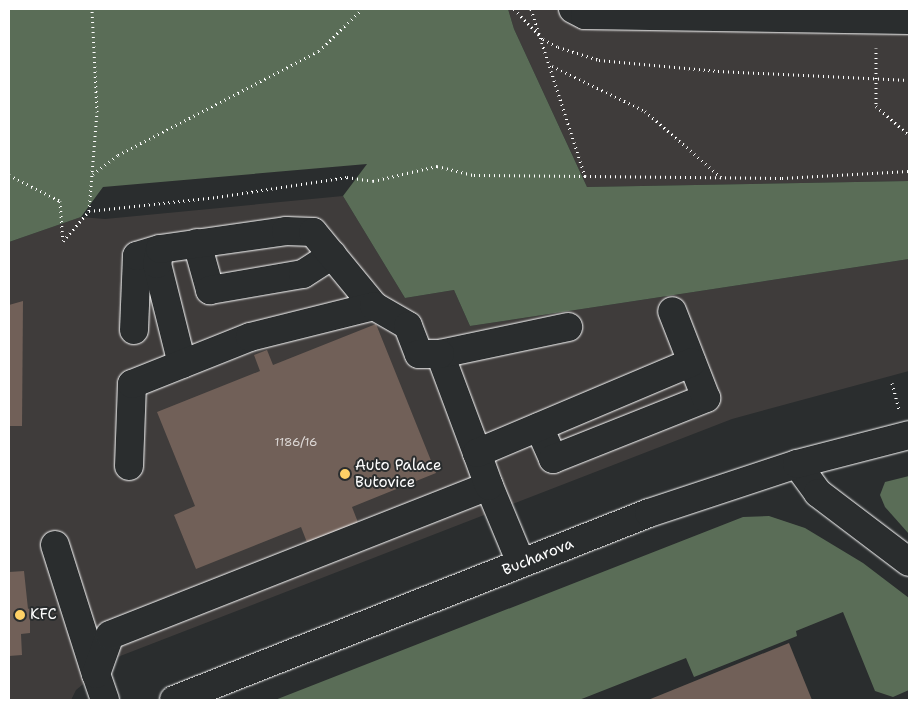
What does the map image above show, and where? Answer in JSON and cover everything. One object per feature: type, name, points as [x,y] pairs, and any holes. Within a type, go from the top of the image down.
[{"type":"main road","points":[[573,9],[585,15],[909,20]]},
{"type":"main road","points":[[134,330],[137,256],[160,249],[286,231],[313,232],[374,306],[408,326],[419,354],[440,354],[568,327]]},
{"type":"main road","points":[[197,243],[210,290],[303,274],[332,255]]},
{"type":"main road","points":[[160,249],[157,264],[182,364]]},
{"type":"main road","points":[[129,466],[132,384],[250,337],[374,306]]},
{"type":"main road","points":[[539,427],[553,458],[706,398],[672,311]]},
{"type":"main road","points":[[440,354],[489,486],[521,563]]},
{"type":"main road","points":[[477,453],[692,362]]},
{"type":"main road","name":"Bucharova","points":[[174,700],[649,513],[798,464],[905,425]]},
{"type":"main road","points":[[798,464],[818,493],[909,562]]},
{"type":"main road","points":[[96,674],[110,635],[489,486]]},
{"type":"main road","points":[[55,545],[105,700]]},
{"type":"path","points":[[9,175],[60,201],[63,241],[89,211],[97,112],[92,9]]},
{"type":"path","points":[[93,174],[118,155],[319,51],[362,9]]},
{"type":"path","points":[[514,9],[543,40],[558,47],[599,60],[718,71],[909,80]]},
{"type":"path","points":[[531,9],[543,40],[585,176]]},
{"type":"path","points":[[876,19],[876,106],[909,135]]},
{"type":"path","points":[[551,66],[645,112],[721,177]]},
{"type":"path","points":[[89,211],[217,197],[347,177],[373,181],[437,166],[474,175],[782,178],[909,171]]},
{"type":"path","points":[[892,383],[905,425]]},
{"type":"shaded area","points":[[508,9],[909,9],[909,181],[587,187],[514,29]]},
{"type":"shaded area","name":"Auto Palace Butovice","points":[[343,196],[405,298],[454,290],[470,326],[909,259],[909,371],[732,419],[115,658],[76,690],[71,700],[9,700],[9,242],[81,217],[105,219]]},
{"type":"green space","points":[[9,9],[508,9],[514,29],[587,187],[909,181],[909,259],[470,326],[454,290],[405,298],[343,196],[367,164],[103,187],[81,217],[9,242]]},
{"type":"green space","points":[[909,476],[909,534],[885,507],[880,495],[885,482]]},
{"type":"green space","points":[[769,516],[805,528],[863,563],[909,598],[909,690],[893,697],[875,691],[843,612],[796,631],[797,636],[694,677],[686,658],[579,700],[275,700],[743,517]]},
{"type":"building","points":[[23,301],[22,426],[9,426],[9,305]]},
{"type":"building","points":[[376,324],[436,473],[352,507],[359,525],[308,545],[301,527],[196,569],[174,515],[195,506],[157,412],[260,371],[254,355],[267,350],[273,365]]},
{"type":"building","name":"KFC","points":[[24,571],[28,609],[30,608],[30,633],[21,634],[22,655],[9,656],[9,572]]},
{"type":"building","points":[[789,643],[812,700],[648,700]]},
{"type":"place","name":"Auto Palace Butovice","points":[[345,474]]},
{"type":"place","name":"KFC","points":[[20,615]]}]
